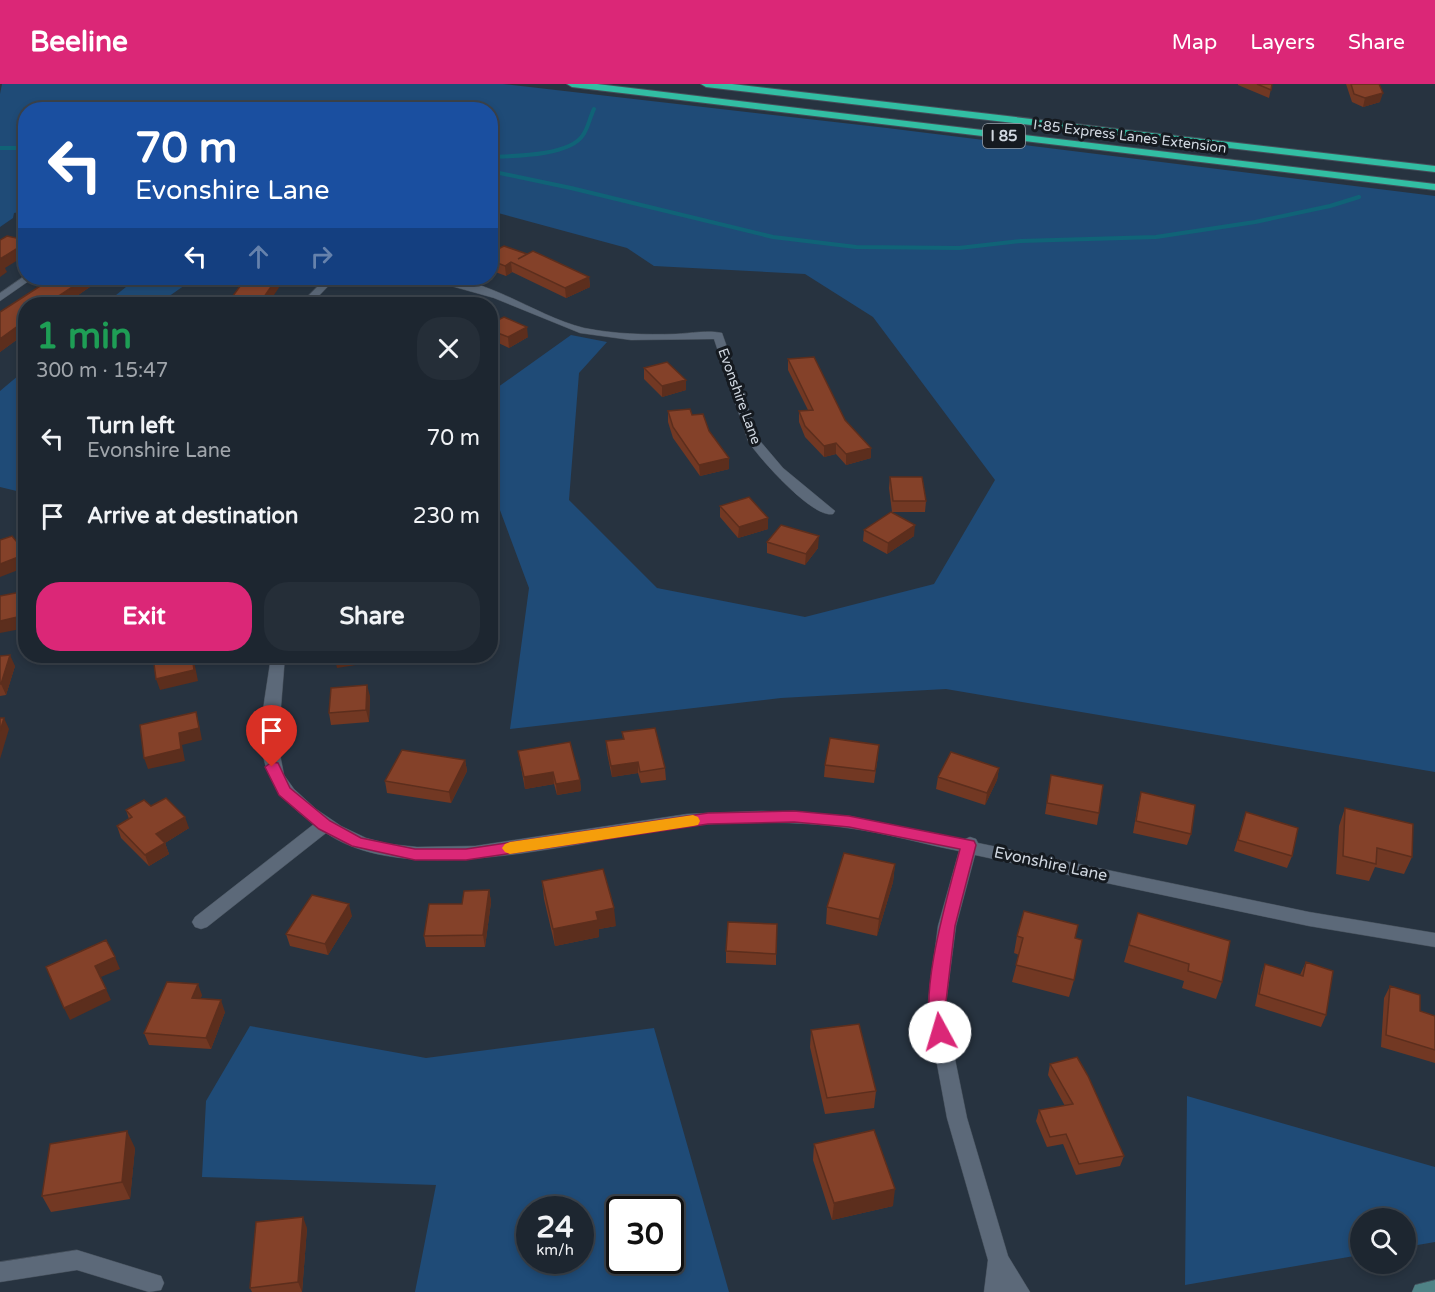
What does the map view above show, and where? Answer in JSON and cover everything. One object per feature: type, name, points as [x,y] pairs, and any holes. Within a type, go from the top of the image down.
[{"type":"highway","name":"I-85 Express Lanes Extension","points":[[572,84],[1435,187]]},
{"type":"highway","name":"I-85 Express Lanes Extension","points":[[706,84],[1435,169]]},
{"type":"main road","points":[[1424,1292],[1435,1290]]},
{"type":"street","points":[[0,298],[18,285]]},
{"type":"street","points":[[312,297],[324,285]]},
{"type":"street","name":"Evonshire Lane","points":[[468,285],[509,299],[556,322],[600,334],[636,338],[718,335],[754,441],[762,455],[786,479],[828,511]]},
{"type":"street","name":"Evonshire Lane","points":[[277,663],[270,728],[272,767],[284,792],[324,825],[357,842],[415,855],[466,855],[708,818],[783,816],[849,822],[969,844],[1309,919],[1435,940]]},
{"type":"street","points":[[201,922],[324,825]]},
{"type":"street","points":[[969,844],[947,926],[936,1010],[957,1118],[999,1260],[1019,1292]]},
{"type":"street","points":[[0,1272],[77,1260],[153,1283]]},
{"type":"street","points":[[995,1292],[999,1260]]},
{"type":"shaded area","points":[[2,84],[503,84],[887,128],[1435,196],[1435,772],[946,689],[781,698],[510,729],[529,588],[498,505],[498,387],[571,335],[607,342],[579,373],[569,500],[657,588],[805,617],[934,584],[995,480],[873,317],[805,274],[654,266],[627,248],[498,213],[498,102],[18,102],[18,212],[14,213],[13,218],[0,227],[0,94]]},
{"type":"shaded area","points":[[128,285],[185,285],[168,297],[114,297]]},
{"type":"shaded area","points":[[18,376],[18,491],[0,487],[0,391]]},
{"type":"shaded area","points":[[250,1026],[426,1058],[654,1028],[729,1292],[415,1292],[436,1185],[202,1177],[206,1101]]},
{"type":"shaded area","points":[[1187,1096],[1435,1167],[1435,1242],[1416,1245],[1416,1208],[1350,1208],[1350,1257],[1185,1285]]},
{"type":"building","points":[[1257,84],[1272,84],[1271,90]]},
{"type":"building","points":[[1351,84],[1379,84],[1383,93],[1365,98],[1354,94]]},
{"type":"building","points":[[7,236],[18,238],[18,248],[0,259],[0,240]]},
{"type":"building","points":[[504,246],[527,254],[518,259],[533,251],[589,277],[565,288],[511,262],[505,266],[498,263],[498,249]]},
{"type":"building","points":[[42,285],[75,285],[57,297],[23,297]]},
{"type":"building","points":[[241,285],[272,285],[264,297],[232,297]]},
{"type":"building","points":[[18,300],[18,326],[0,339],[0,312]]},
{"type":"building","points":[[504,317],[527,327],[508,337],[498,333],[498,320]]},
{"type":"building","points":[[814,357],[845,420],[871,448],[846,454],[836,443],[824,446],[805,426],[799,411],[813,410],[788,359]]},
{"type":"building","points":[[667,362],[686,380],[662,386],[644,368]]},
{"type":"building","points":[[690,409],[692,415],[703,414],[709,431],[729,458],[699,465],[673,427],[668,411]]},
{"type":"building","points":[[890,477],[922,477],[926,501],[893,501]]},
{"type":"building","points":[[749,497],[768,518],[739,527],[720,506]]},
{"type":"building","points":[[891,512],[915,525],[888,543],[864,530]]},
{"type":"building","points":[[781,525],[819,536],[806,554],[767,542]]},
{"type":"building","points":[[12,536],[18,543],[18,557],[0,564],[0,540]]},
{"type":"building","points":[[18,593],[18,617],[0,621],[0,596]]},
{"type":"building","points":[[10,655],[1,684],[0,684],[0,656]]},
{"type":"building","points":[[154,663],[193,663],[194,670],[156,679]]},
{"type":"building","points":[[367,685],[366,710],[329,713],[331,688]]},
{"type":"building","points":[[196,712],[199,728],[179,733],[181,749],[144,758],[140,725]]},
{"type":"building","points":[[0,718],[4,718],[0,731]]},
{"type":"building","points":[[655,728],[665,768],[640,772],[638,762],[611,766],[606,741],[624,739],[622,732]]},
{"type":"building","points":[[830,738],[879,745],[875,771],[825,765]]},
{"type":"building","points":[[570,742],[580,780],[556,784],[553,772],[524,777],[518,751]]},
{"type":"building","points":[[402,750],[465,760],[449,792],[385,781]]},
{"type":"building","points":[[951,752],[999,768],[987,793],[938,777]]},
{"type":"building","points":[[1051,775],[1103,785],[1099,813],[1047,803]]},
{"type":"building","points":[[1141,792],[1195,805],[1191,834],[1136,821]]},
{"type":"building","points":[[166,798],[185,817],[156,834],[165,843],[145,855],[117,826],[132,817],[126,810],[144,800],[151,806]]},
{"type":"building","points":[[1345,808],[1413,824],[1412,857],[1377,848],[1376,864],[1343,856]]},
{"type":"building","points":[[1246,812],[1298,828],[1292,856],[1238,840]]},
{"type":"building","points":[[844,853],[895,864],[879,919],[827,907]]},
{"type":"building","points":[[603,869],[614,908],[596,912],[598,920],[553,929],[542,881]]},
{"type":"building","points":[[489,890],[483,935],[424,936],[429,904],[462,904],[464,891]]},
{"type":"building","points":[[312,895],[349,904],[325,944],[286,934]]},
{"type":"building","points":[[1024,911],[1078,925],[1075,938],[1082,940],[1074,980],[1016,965],[1023,938],[1017,936]]},
{"type":"building","points":[[1138,913],[1230,941],[1222,982],[1188,971],[1189,964],[1129,945]]},
{"type":"building","points":[[728,922],[777,924],[776,954],[726,951]]},
{"type":"building","points":[[106,940],[115,957],[95,966],[106,989],[64,1008],[46,967]]},
{"type":"building","points":[[1306,962],[1333,971],[1326,1015],[1259,994],[1265,964],[1303,976]]},
{"type":"building","points":[[167,982],[198,984],[192,998],[221,1000],[206,1038],[144,1033]]},
{"type":"building","points":[[1390,986],[1420,995],[1420,1011],[1435,1016],[1435,1050],[1386,1035]]},
{"type":"building","points":[[859,1024],[876,1091],[827,1098],[811,1030]]},
{"type":"building","points":[[1077,1057],[1124,1156],[1079,1164],[1066,1134],[1050,1137],[1039,1110],[1073,1104],[1050,1064]]},
{"type":"building","points":[[874,1130],[895,1189],[834,1203],[814,1144]]},
{"type":"building","points":[[127,1131],[122,1182],[42,1196],[50,1144]]},
{"type":"building","points":[[303,1217],[298,1282],[250,1288],[256,1222]]},
{"type":"waterway","points":[[498,157],[540,154],[566,147],[583,135],[594,109]]},
{"type":"waterway","points":[[0,148],[18,148]]},
{"type":"waterway","points":[[498,173],[773,237],[856,247],[959,248],[1021,241],[1156,237],[1255,222],[1330,206],[1359,197]]},
{"type":"slow traffic","points":[[510,848],[693,821]]},
{"type":"route","points":[[272,767],[284,792],[324,825],[357,842],[415,855],[466,855],[708,818],[794,816],[849,822],[969,845],[947,926],[936,1010],[940,1032]]}]
